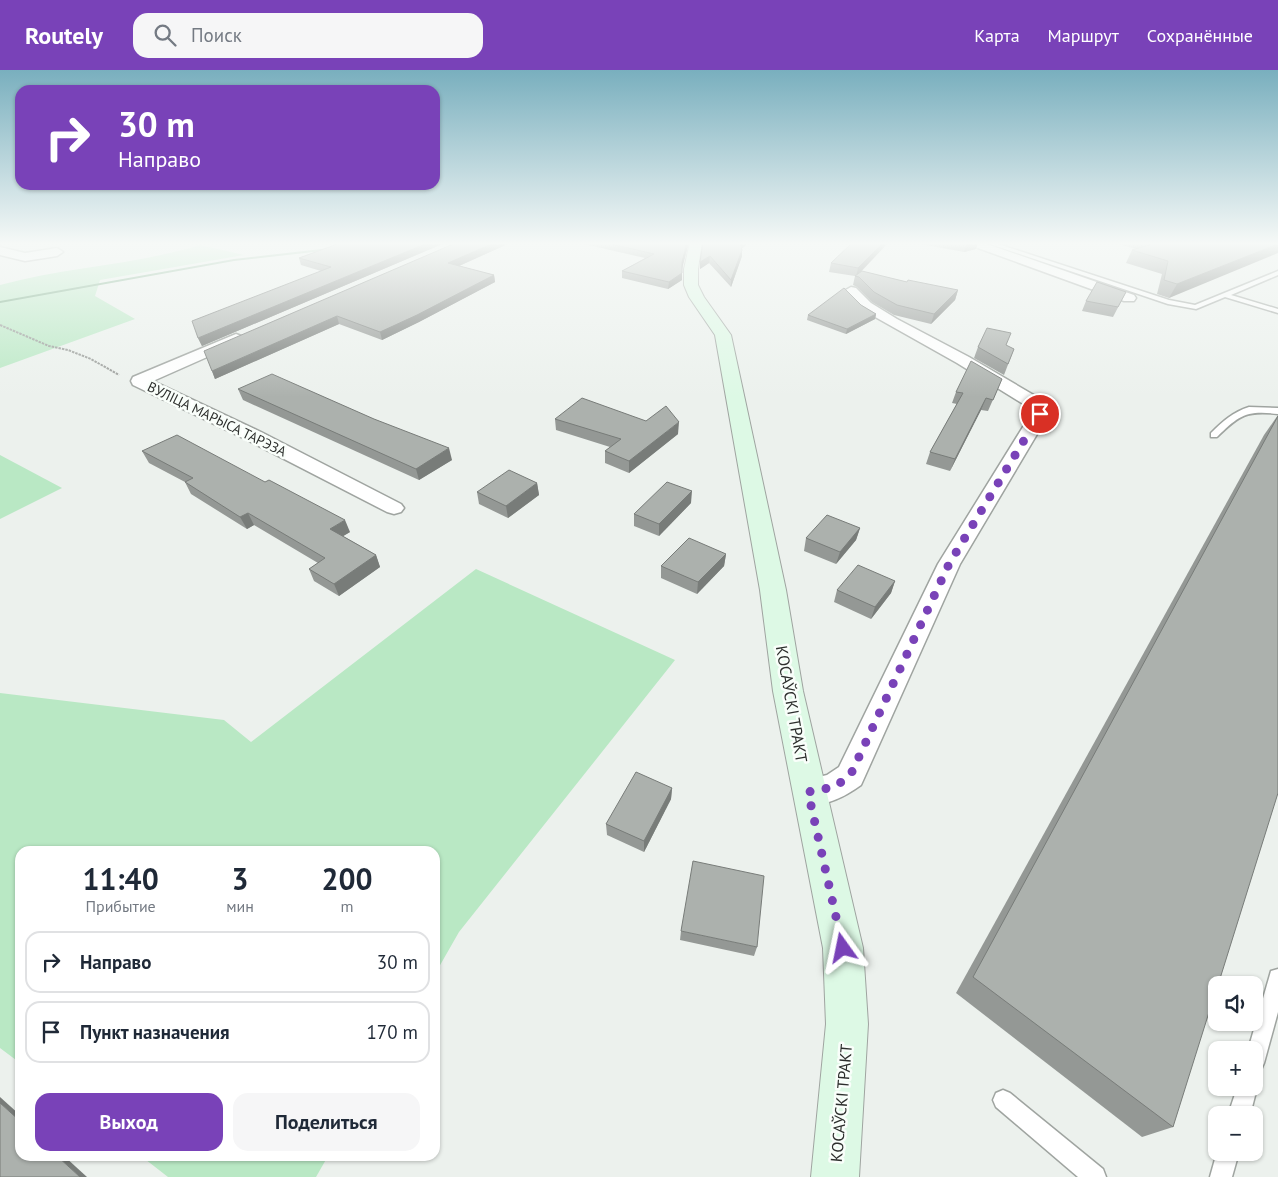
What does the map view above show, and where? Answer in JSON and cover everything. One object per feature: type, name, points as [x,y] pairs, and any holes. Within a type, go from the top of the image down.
[{"type":"main road","name":"КОСАЎСКІ ТРАКТ","points":[[696,294],[723,335],[773,590],[788,691],[808,792],[843,948],[847,1024],[835,1177]]},
{"type":"street","points":[[808,792],[834,787],[850,776],[949,564],[1040,414],[1031,400],[963,360],[892,322],[866,306],[854,294]]},
{"type":"street","points":[[1117,294],[1129,298]]},
{"type":"street","name":"ВУЛІЦА МАРЫСА ТАРЭЗА","points":[[139,381],[246,334]]},
{"type":"street","name":"ВУЛІЦА МАРЫСА ТАРЭЗА","points":[[139,381],[254,436],[394,508]]},
{"type":"lane","points":[[1143,294],[1168,302],[1196,307],[1228,294]]},
{"type":"lane","points":[[1225,295],[1278,310]]},
{"type":"lane","points":[[1214,435],[1235,414],[1255,408],[1278,411]]},
{"type":"lane","points":[[1260,1041],[1278,978]]},
{"type":"lane","points":[[1003,1100],[1095,1177]]},
{"type":"lane","points":[[1221,1177],[1225,1161]]},
{"type":"path","points":[[0,325],[49,346],[68,350],[91,359],[124,378],[139,381]]},
{"type":"green space","points":[[0,294],[96,294],[95,296],[135,319],[0,368]]},
{"type":"green space","points":[[0,455],[62,488],[0,519]]},
{"type":"green space","points":[[476,569],[675,660],[459,932],[440,965],[440,846],[15,846],[15,1059],[0,1048],[0,693],[224,720],[251,742]]},
{"type":"green space","points":[[147,1161],[325,1161],[316,1177],[168,1177]]},
{"type":"building","points":[[262,294],[305,294],[198,338],[192,321]]},
{"type":"building","points":[[338,294],[458,294],[380,332],[337,316],[212,371],[204,351]]},
{"type":"building","points":[[836,294],[850,294],[861,305],[876,314],[847,329],[808,315]]},
{"type":"building","points":[[877,294],[954,294],[934,314],[897,305]]},
{"type":"building","points":[[1090,294],[1125,294],[1118,307],[1086,301]]},
{"type":"building","points":[[987,328],[1011,333],[1006,345],[1014,349],[1008,364],[978,347]]},
{"type":"building","points":[[971,361],[1002,379],[993,400],[986,398],[955,459],[930,452],[963,393],[956,392]]},
{"type":"building","points":[[272,374],[374,419],[449,448],[416,469],[238,389]]},
{"type":"building","points":[[582,398],[646,421],[666,406],[679,422],[629,461],[605,451],[621,439],[555,419]]},
{"type":"building","points":[[1278,416],[1278,793],[1221,976],[1208,976],[1208,1015],[1173,1127],[973,977]]},
{"type":"building","points":[[177,435],[265,482],[269,480],[345,520],[330,529],[376,555],[334,584],[309,569],[325,558],[248,513],[240,517],[185,482],[193,478],[142,451]]},
{"type":"building","points":[[509,470],[537,483],[506,506],[477,492]]},
{"type":"building","points":[[667,482],[692,491],[659,524],[634,514]]},
{"type":"building","points":[[827,515],[860,528],[840,552],[806,538]]},
{"type":"building","points":[[689,538],[726,554],[698,582],[661,566]]},
{"type":"building","points":[[858,565],[895,581],[875,607],[837,590]]},
{"type":"building","points":[[636,772],[672,788],[644,841],[606,824]]},
{"type":"building","points":[[693,861],[764,876],[757,947],[681,931]]},
{"type":"building","points":[[0,1103],[15,1116],[15,1161],[62,1161],[80,1177],[0,1177]]},
{"type":"waterway","points":[[0,302],[46,294]]},
{"type":"route","points":[[843,948],[808,792],[834,787],[850,776],[949,564],[1040,414]]}]
